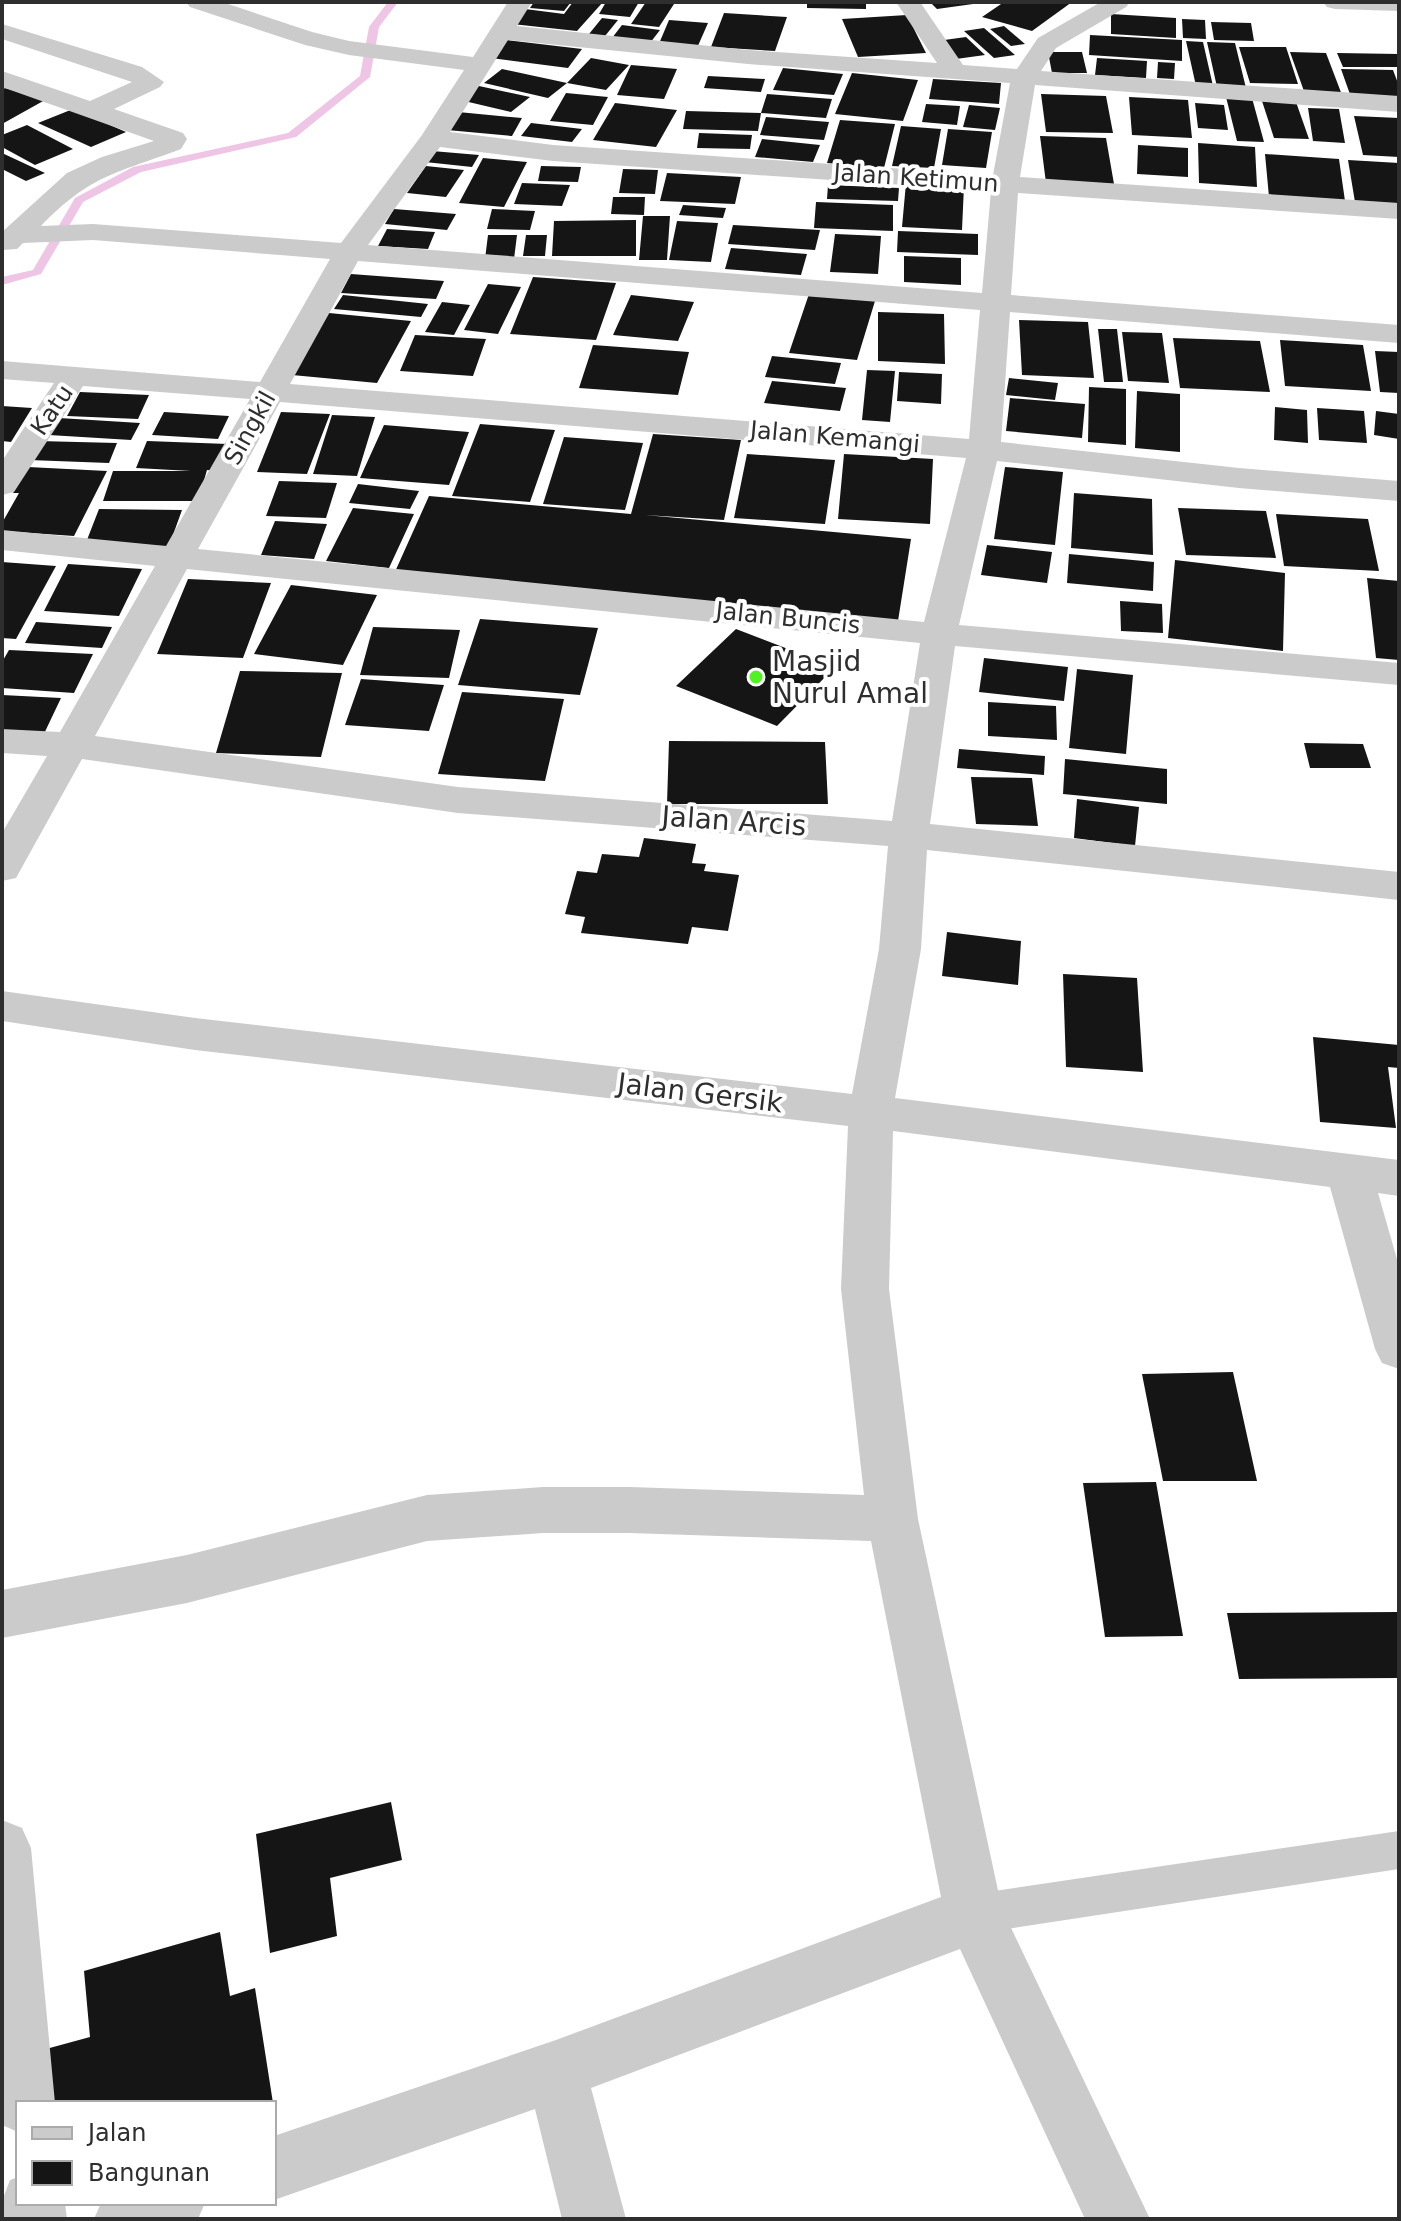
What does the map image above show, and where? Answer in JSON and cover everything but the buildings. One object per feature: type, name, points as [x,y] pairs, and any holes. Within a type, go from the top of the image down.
[{"type":"street","points":[[198,2],[305,38],[349,48],[480,65]]},
{"type":"street","name":"Singkil","points":[[2,868],[348,253],[433,138],[520,2]]},
{"type":"street","points":[[908,2],[956,73]]},
{"type":"street","points":[[1118,2],[1047,43],[1024,78],[1005,184],[984,450],[939,634],[909,835],[900,949],[871,1112],[865,1289],[892,1519],[974,1914],[1118,2219]]},
{"type":"street","points":[[1335,2],[1399,4]]},
{"type":"street","points":[[2,31],[133,72],[151,82],[94,109]]},
{"type":"street","points":[[500,32],[956,73],[1399,104]]},
{"type":"street","points":[[2,79],[172,136],[172,143],[121,158],[77,179],[57,194],[18,239]]},
{"type":"street","name":"Jalan Ketimun","points":[[433,138],[553,153],[1399,211]]},
{"type":"street","points":[[18,239],[78,233],[1399,334]]},
{"type":"street","name":"Jalan Kemangi","points":[[2,370],[984,450],[1239,478],[1399,491]]},
{"type":"street","name":"Katu","points":[[2,485],[75,375]]},
{"type":"street","name":"Jalan Buncis","points":[[2,540],[939,634],[1399,674]]},
{"type":"street","name":"Jalan Arcis","points":[[2,741],[71,745],[458,800],[909,835],[1399,886]]},
{"type":"street","name":"Jalan Gersik","points":[[2,1006],[195,1034],[871,1112],[1399,1178]]},
{"type":"street","points":[[1349,1172],[1399,1349]]},
{"type":"street","points":[[2,1614],[187,1579],[427,1518],[543,1510],[630,1510],[892,1519]]},
{"type":"street","points":[[2,1848],[24,2101]]},
{"type":"street","points":[[276,2167],[556,2071],[974,1914]]},
{"type":"street","points":[[556,2071],[594,2219]]},
{"type":"street","points":[[126,2219],[167,2205]]},
{"type":"lane","points":[[974,1914],[1399,1850]]},
{"type":"waterway","points":[[2,281],[37,272],[79,200],[137,169],[292,135],[365,77],[374,27],[393,2]]},
{"type":"place","name":"Masjid Nurul Amal","points":[[756,677]]}]
